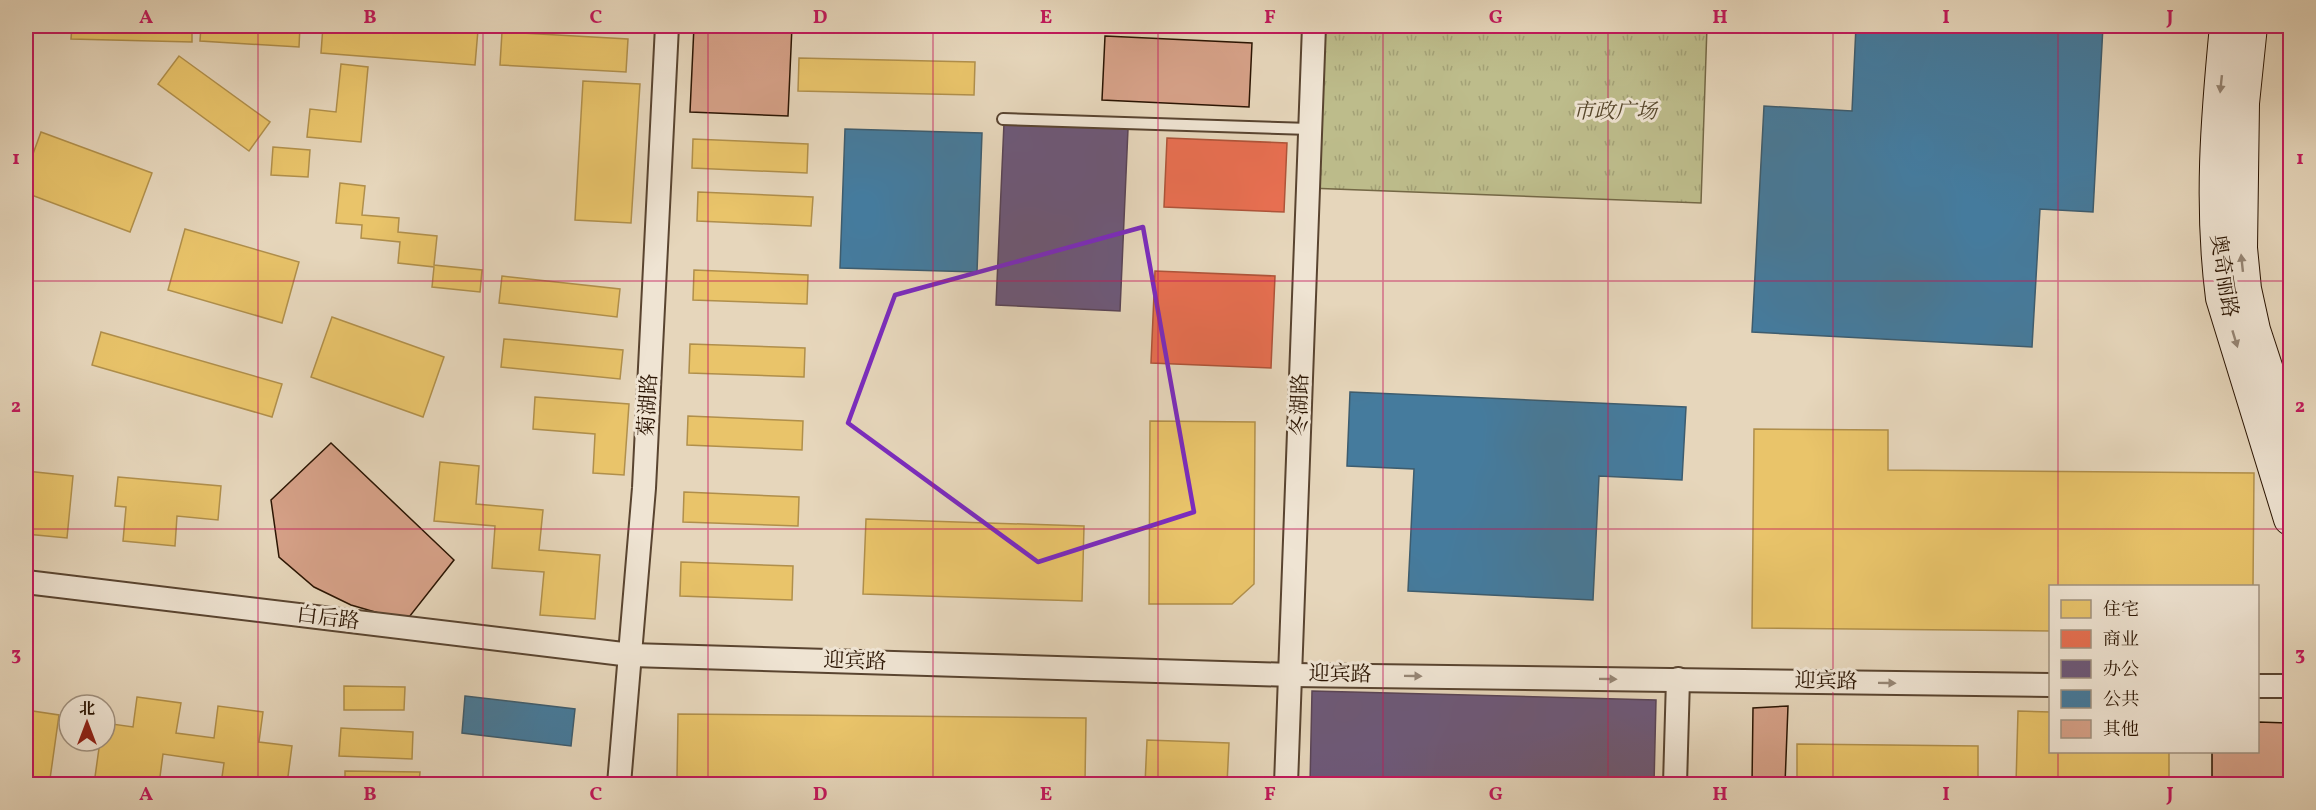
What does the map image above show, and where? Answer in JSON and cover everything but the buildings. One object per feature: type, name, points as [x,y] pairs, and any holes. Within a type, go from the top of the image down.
[{"type":"main road","name":"奥奇丽路","points":[[2226,26],[2215,140],[2215,221],[2222,298],[2290,519]]},
{"type":"main road","name":"奥奇丽路","points":[[2251,26],[2240,155],[2243,269],[2254,330],[2290,440]]},
{"type":"street","name":"菊湖路","points":[[619,784],[644,488],[667,26]]},
{"type":"street","name":"冬湖路","points":[[1286,784],[1292,675],[1314,26]]},
{"type":"street","name":"白后路","points":[[26,582],[631,655]]},
{"type":"street","name":"迎宾路","points":[[631,655],[1292,675],[2049,685]]},
{"type":"street","points":[[1675,784],[1678,679]]},
{"type":"street","points":[[2259,686],[2290,686]]},
{"type":"lane","points":[[1003,119],[1310,129]]},
{"type":"highlighted area","points":[[1143,227],[1194,512],[1038,562],[848,423],[895,295]]},
{"type":"green space","name":"市政广场","points":[[1314,26],[1707,26],[1701,203],[1308,188]]}]
